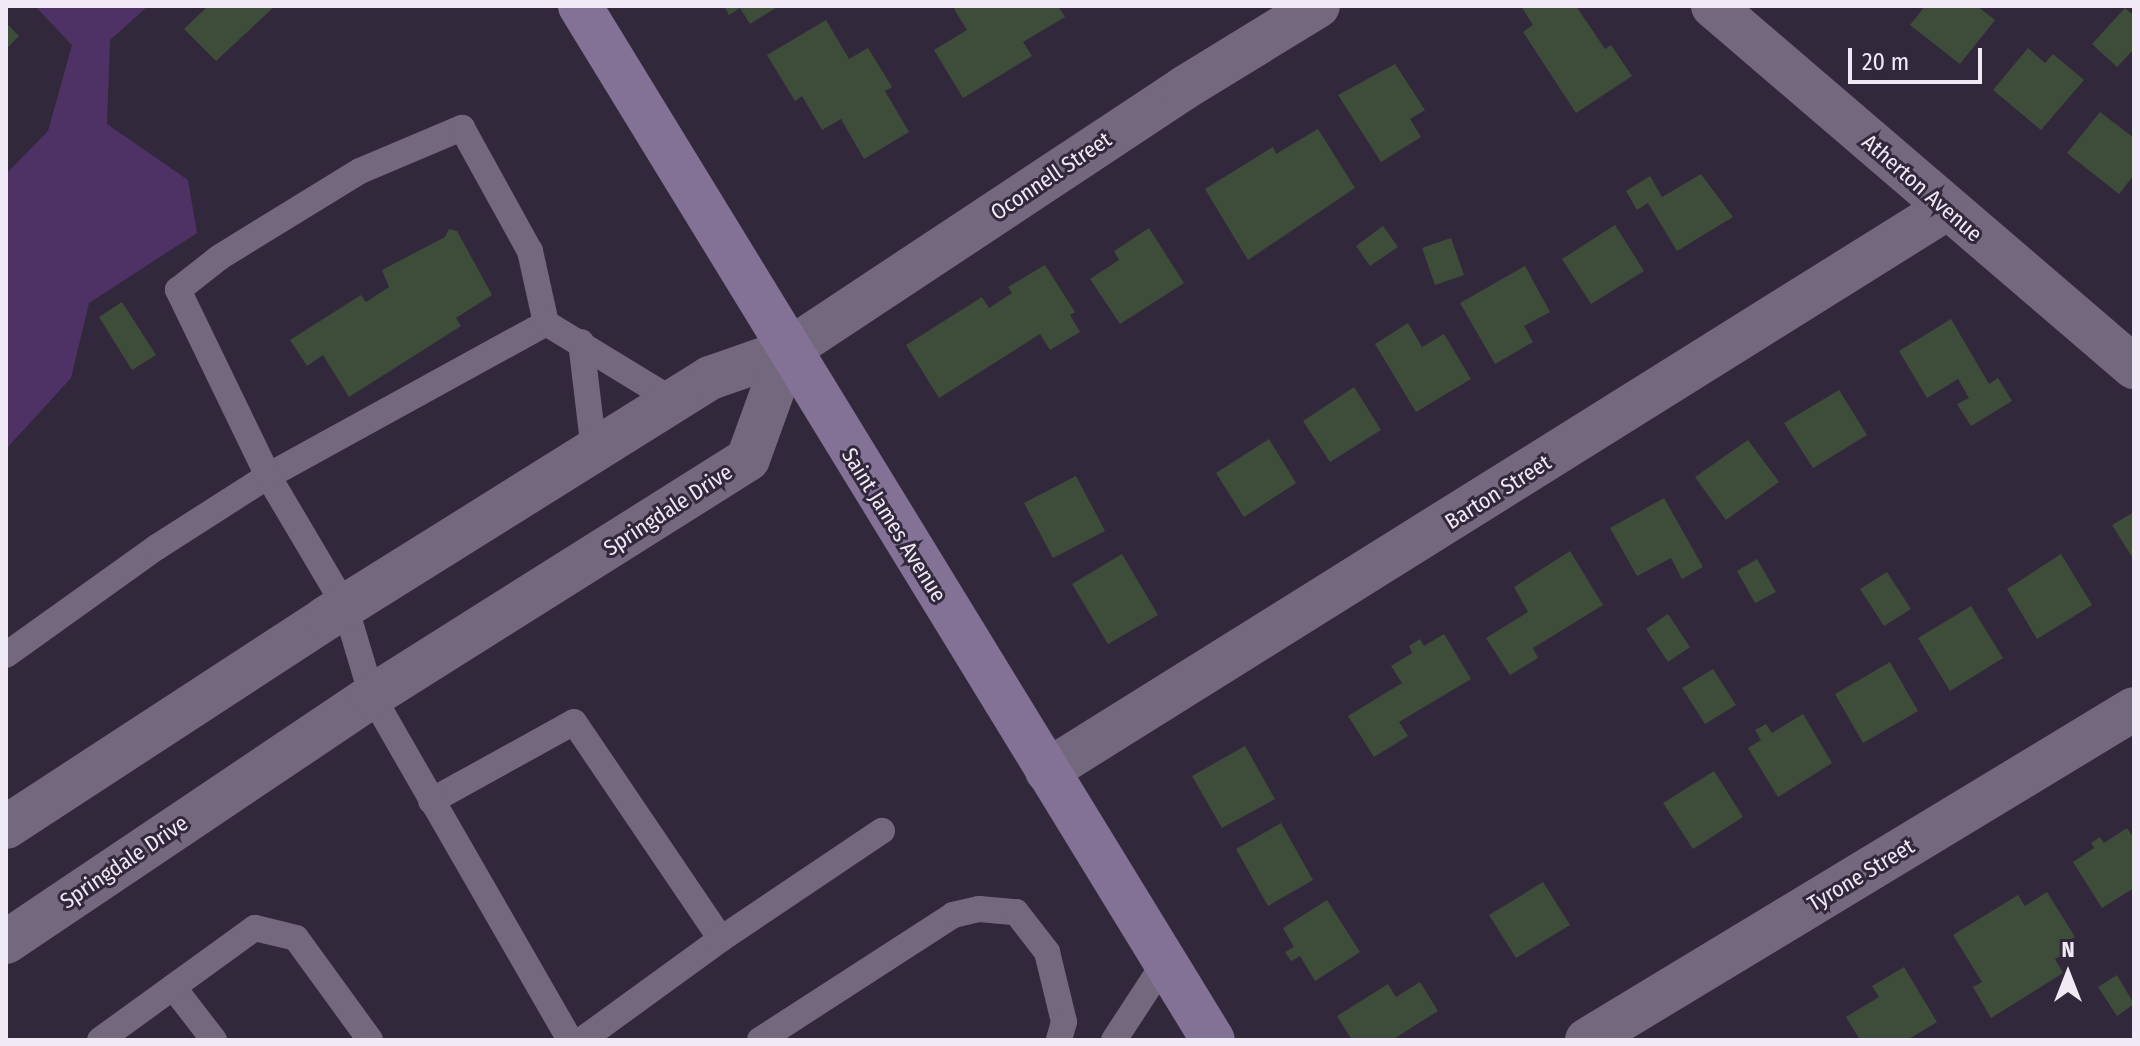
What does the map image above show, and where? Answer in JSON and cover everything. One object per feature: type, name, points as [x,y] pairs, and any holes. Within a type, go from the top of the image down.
[{"type":"main road","name":"Saint James Avenue","points":[[580,6],[787,351],[1213,1040]]},
{"type":"street","name":"Oconnell Street","points":[[787,351],[1184,88],[1318,6]]},
{"type":"street","name":"Atherton Avenue","points":[[1713,6],[1946,209],[2134,367]]},
{"type":"street","name":"Barton Street","points":[[1047,771],[1946,209]]},
{"type":"street","points":[[6,827],[345,606],[710,378],[787,351]]},
{"type":"street","name":"Springdale Drive","points":[[6,942],[372,696],[748,459],[787,351]]},
{"type":"street","name":"Tyrone Street","points":[[1587,1040],[2134,709]]},
{"type":"lane","points":[[570,1040],[372,696],[345,606],[268,476],[178,290],[220,257],[360,171],[462,128],[530,251],[546,323],[674,401]]},
{"type":"lane","points":[[6,655],[157,547],[268,476],[302,462],[546,323]]},
{"type":"lane","points":[[581,342],[594,451]]},
{"type":"lane","points":[[431,801],[574,722],[721,939]]},
{"type":"lane","points":[[582,1040],[721,939],[882,831]]},
{"type":"lane","points":[[760,1040],[953,915],[979,909],[1016,912],[1047,952],[1064,1022],[1059,1040]]},
{"type":"lane","points":[[100,1040],[255,928],[296,938],[370,1040]]},
{"type":"lane","points":[[1114,1040],[1165,962]]},
{"type":"lane","points":[[173,987],[214,1040]]},
{"type":"shaded area","points":[[35,6],[148,6],[110,40],[107,124],[188,180],[197,233],[89,303],[71,378],[6,449],[6,174],[48,131],[72,45]]},
{"type":"building","points":[[208,6],[275,6],[216,61],[184,29]]},
{"type":"building","points":[[724,6],[779,6],[750,24],[740,8],[729,15]]},
{"type":"building","points":[[958,6],[1058,6],[1065,17],[1023,42],[1032,56],[963,98],[934,50],[967,30],[954,9]]},
{"type":"building","points":[[1521,6],[1576,6],[1605,49],[1611,45],[1632,76],[1576,113],[1523,32],[1533,25]]},
{"type":"building","points":[[1925,6],[1977,6],[1995,20],[1960,64],[1910,25]]},
{"type":"building","points":[[2125,8],[2134,16],[2134,49],[2117,67],[2092,44]]},
{"type":"building","points":[[826,20],[849,59],[868,48],[892,87],[885,91],[909,132],[864,159],[841,119],[822,130],[802,96],[795,101],[767,55]]},
{"type":"building","points":[[6,23],[19,36],[6,49]]},
{"type":"building","points":[[2028,48],[2045,63],[2053,54],[2084,80],[2041,130],[1993,90]]},
{"type":"building","points":[[1395,64],[1425,110],[1410,119],[1421,137],[1381,162],[1338,95]]},
{"type":"building","points":[[2100,112],[2134,138],[2134,175],[2119,194],[2067,153]]},
{"type":"building","points":[[1318,129],[1355,188],[1248,260],[1205,189],[1273,147],[1276,154]]},
{"type":"building","points":[[1701,174],[1733,217],[1677,251],[1648,203],[1637,210],[1626,191],[1650,176],[1662,197]]},
{"type":"building","points":[[1615,225],[1644,271],[1591,304],[1562,259]]},
{"type":"building","points":[[1383,226],[1398,247],[1370,266],[1356,246]]},
{"type":"building","points":[[1149,228],[1184,283],[1120,324],[1090,279],[1119,260],[1114,251]]},
{"type":"building","points":[[449,229],[457,231],[492,295],[456,318],[461,326],[349,397],[323,355],[307,366],[290,340],[361,295],[366,302],[389,287],[382,270],[445,237]]},
{"type":"building","points":[[1451,238],[1464,275],[1435,285],[1422,248]]},
{"type":"building","points":[[1045,265],[1075,312],[1070,315],[1080,332],[1050,350],[1040,334],[939,398],[906,345],[982,297],[989,308],[1012,293],[1008,287]]},
{"type":"building","points":[[1525,266],[1550,312],[1524,326],[1533,342],[1495,364],[1460,303]]},
{"type":"building","points":[[122,302],[156,355],[132,370],[99,317]]},
{"type":"building","points":[[1951,319],[1989,384],[1998,378],[2012,401],[1971,426],[1957,404],[1969,398],[1958,379],[1927,398],[1899,351]]},
{"type":"building","points":[[1408,323],[1422,347],[1444,334],[1471,379],[1416,412],[1375,344]]},
{"type":"building","points":[[1354,387],[1381,430],[1330,462],[1303,421]]},
{"type":"building","points":[[1839,390],[1867,435],[1813,468],[1784,423]]},
{"type":"building","points":[[1269,439],[1296,483],[1244,517],[1216,473]]},
{"type":"building","points":[[1748,440],[1779,482],[1726,520],[1695,477]]},
{"type":"building","points":[[1076,476],[1105,531],[1053,558],[1024,503]]},
{"type":"building","points":[[1664,498],[1703,567],[1682,579],[1671,558],[1637,576],[1610,528]]},
{"type":"building","points":[[2134,512],[2134,560],[2112,525]]},
{"type":"building","points":[[1570,551],[1603,605],[1533,648],[1538,658],[1510,675],[1486,638],[1528,612],[1514,587]]},
{"type":"building","points":[[1122,554],[1158,615],[1108,644],[1072,584]]},
{"type":"building","points":[[2061,554],[2092,605],[2037,639],[2007,589]]},
{"type":"building","points":[[1757,559],[1776,592],[1755,603],[1737,571]]},
{"type":"building","points":[[1887,572],[1911,609],[1884,626],[1860,589]]},
{"type":"building","points":[[1971,606],[2003,658],[1950,691],[1918,638]]},
{"type":"building","points":[[1668,614],[1690,647],[1668,662],[1646,629]]},
{"type":"building","points":[[1444,634],[1471,679],[1399,722],[1408,736],[1374,757],[1348,716],[1402,683],[1391,666],[1412,653],[1409,646],[1420,639],[1424,646]]},
{"type":"building","points":[[1890,662],[1918,711],[1863,743],[1835,694]]},
{"type":"building","points":[[1713,669],[1736,705],[1705,724],[1682,688]]},
{"type":"building","points":[[1803,714],[1832,763],[1778,797],[1748,748],[1761,740],[1755,730],[1766,724],[1772,733]]},
{"type":"building","points":[[1245,746],[1275,799],[1222,828],[1192,776]]},
{"type":"building","points":[[1714,771],[1743,817],[1693,849],[1663,803]]},
{"type":"building","points":[[1281,823],[1313,880],[1268,906],[1236,849]]},
{"type":"building","points":[[2127,828],[2134,839],[2134,888],[2102,908],[2073,862],[2094,848],[2091,843],[2100,837],[2104,843]]},
{"type":"building","points":[[1543,882],[1570,925],[1516,958],[1489,915]]},
{"type":"building","points":[[2047,892],[2075,937],[2067,941],[2072,950],[2055,959],[2063,973],[1991,1018],[1973,987],[1982,982],[1953,935],[2018,895],[2025,906]]},
{"type":"building","points":[[1327,900],[1360,952],[1315,981],[1300,956],[1291,961],[1285,952],[1294,947],[1283,928]]},
{"type":"building","points":[[1904,967],[1937,1022],[1907,1040],[1860,1040],[1846,1017],[1879,997],[1872,986]]},
{"type":"building","points":[[2117,975],[2134,1004],[2117,1016],[2098,987]]},
{"type":"building","points":[[1420,982],[1438,1011],[1392,1040],[1352,1040],[1337,1016],[1388,984],[1396,997]]}]
